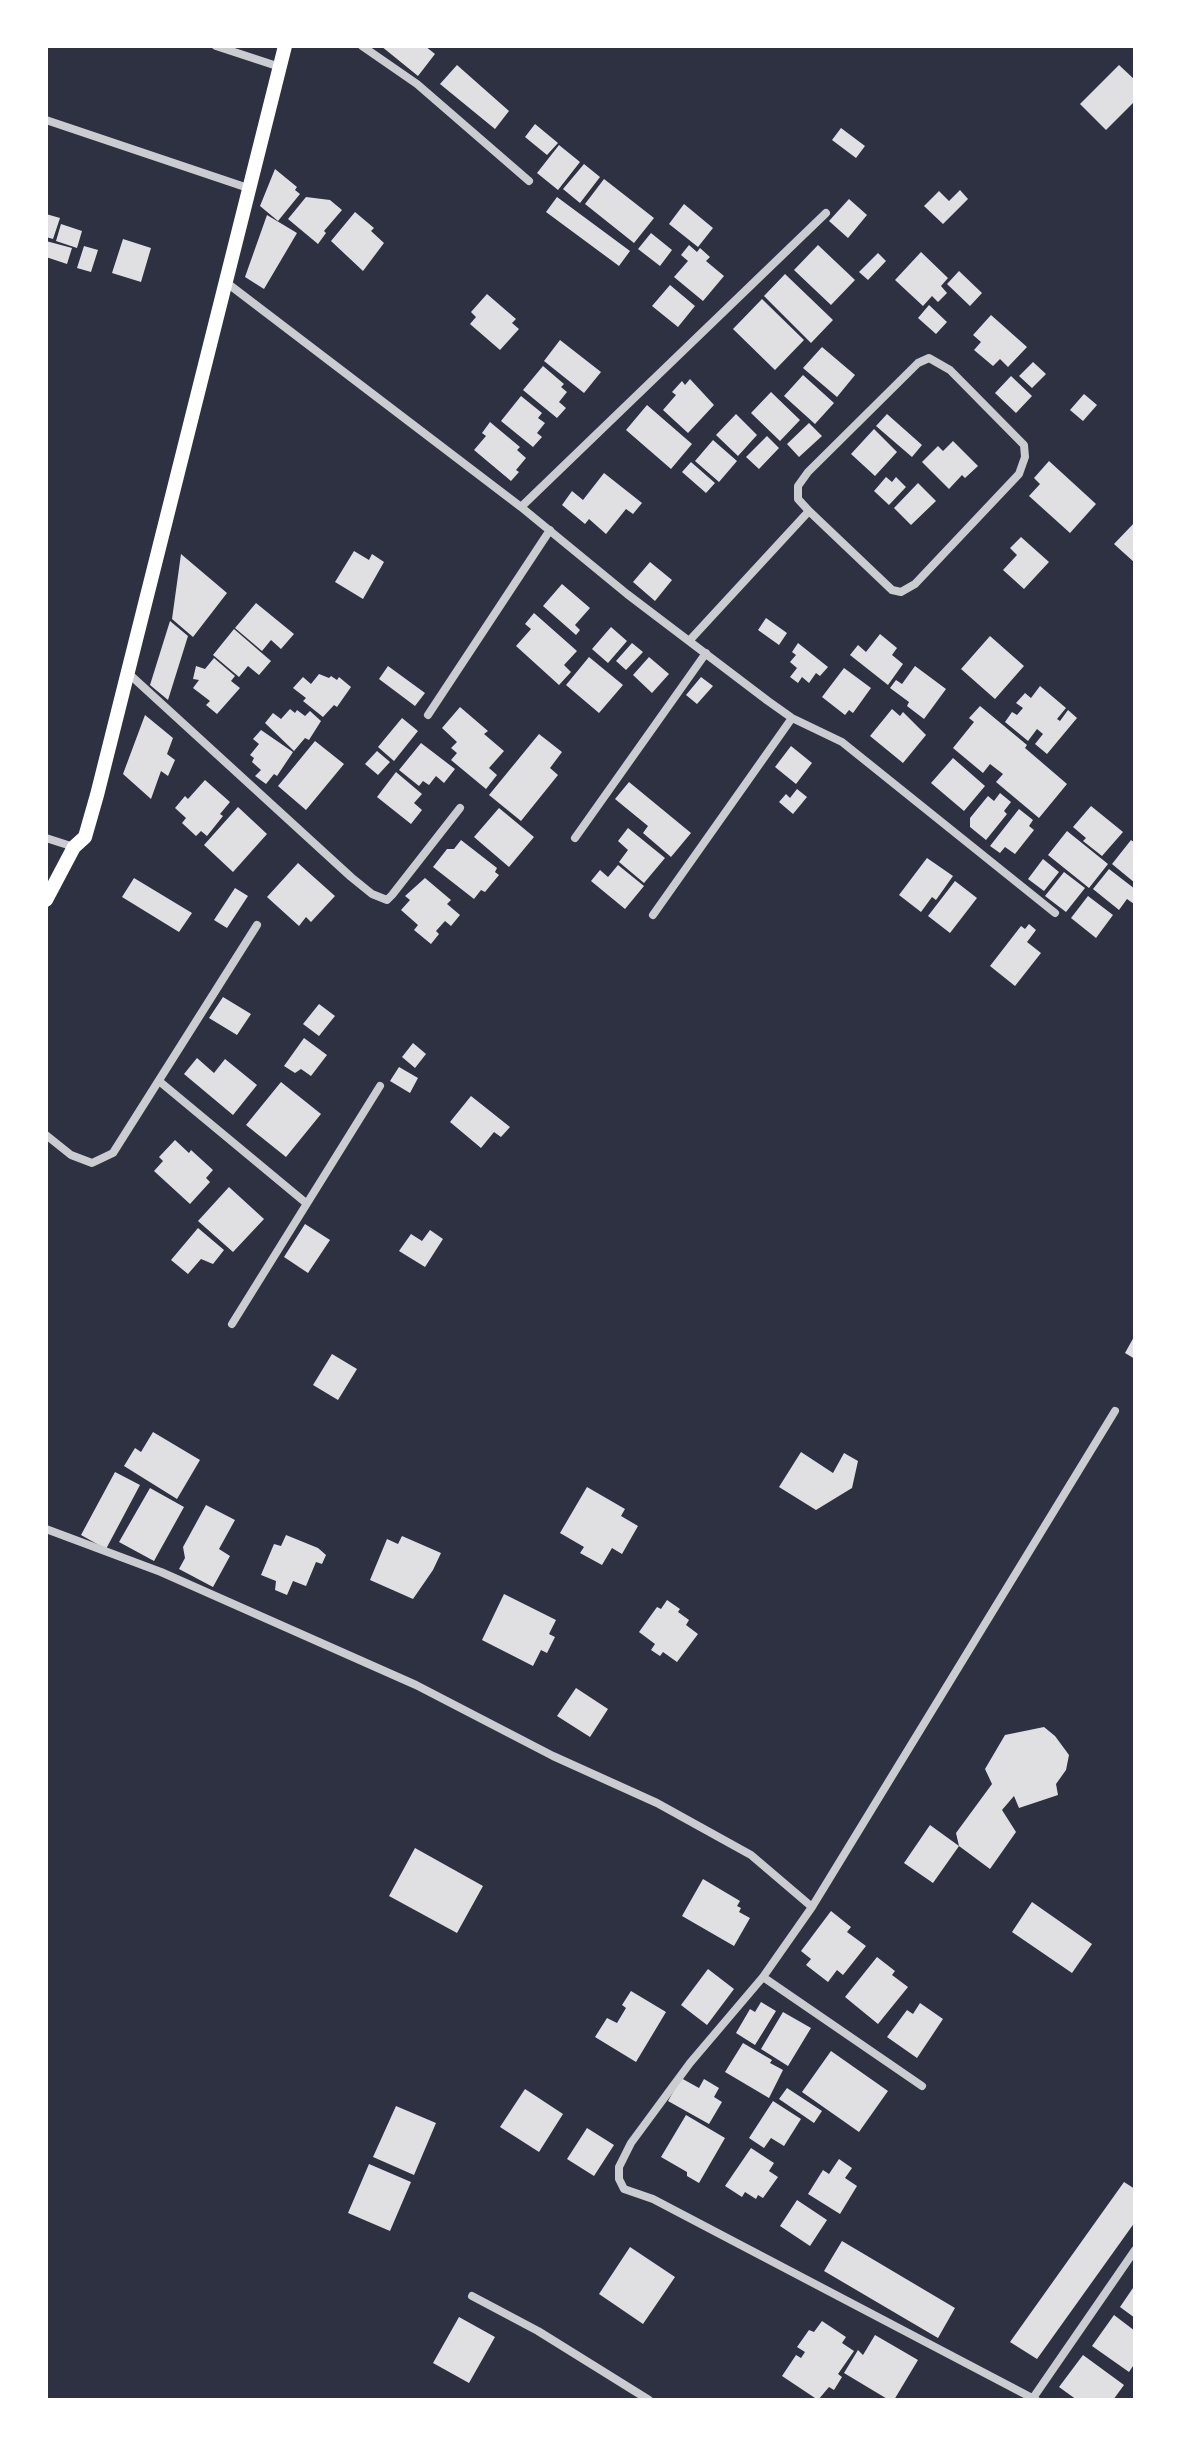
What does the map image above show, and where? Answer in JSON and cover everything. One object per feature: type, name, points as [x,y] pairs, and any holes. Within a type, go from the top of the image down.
[{"type":"main road","points":[[46,900],[74,847],[85,837],[285,46]]},
{"type":"street","points":[[216,46],[280,67]]},
{"type":"street","points":[[362,46],[417,84],[529,181]]},
{"type":"street","points":[[46,120],[248,188]]},
{"type":"street","points":[[521,507],[826,213]]},
{"type":"street","points":[[227,283],[521,507],[627,594],[792,718],[842,742],[1055,913]]},
{"type":"street","points":[[929,358],[950,370],[1024,445],[1025,457],[1019,474],[907,590],[901,592],[892,590],[809,511],[798,499],[798,486],[808,472],[918,363],[929,358]]},
{"type":"street","points":[[689,641],[809,511]]},
{"type":"street","points":[[428,715],[550,530]]},
{"type":"street","points":[[575,838],[706,653]]},
{"type":"street","points":[[128,673],[351,877],[378,898],[387,900],[392,895],[460,808]]},
{"type":"street","points":[[653,915],[792,718]]},
{"type":"street","points":[[46,838],[74,847]]},
{"type":"street","points":[[46,1135],[71,1155],[92,1163],[113,1153],[257,925]]},
{"type":"street","points":[[159,1081],[306,1203]]},
{"type":"street","points":[[232,1324],[380,1086]]},
{"type":"street","points":[[1115,1411],[812,1907],[763,1977],[690,2063],[631,2143],[619,2167],[619,2179],[624,2189],[653,2199],[1034,2399],[1135,2250]]},
{"type":"street","points":[[46,1529],[161,1572],[402,1679],[553,1756],[657,1803],[751,1855],[812,1907]]},
{"type":"street","points":[[763,1977],[922,2086]]},
{"type":"street","points":[[472,2296],[538,2331],[649,2400]]},
{"type":"street","points":[[1016,2400],[1021,2391]]},
{"type":"building","points":[[381,46],[425,46],[435,54],[418,76]]},
{"type":"building","points":[[457,65],[509,111],[495,129],[440,84]]},
{"type":"building","points":[[1119,65],[1135,80],[1135,101],[1106,130],[1080,104]]},
{"type":"building","points":[[535,124],[558,143],[547,155],[525,137]]},
{"type":"building","points":[[841,128],[865,146],[856,158],[832,140]]},
{"type":"building","points":[[559,145],[580,162],[558,190],[537,173]]},
{"type":"building","points":[[584,164],[600,177],[580,203],[563,189]]},
{"type":"building","points":[[275,169],[297,187],[295,190],[300,194],[278,221],[260,206]]},
{"type":"building","points":[[604,179],[654,218],[634,243],[585,204]]},
{"type":"building","points":[[960,190],[968,199],[943,224],[924,206],[939,191],[949,201]]},
{"type":"building","points":[[306,197],[330,200],[342,210],[324,231],[326,233],[318,244],[288,219]]},
{"type":"building","points":[[557,197],[630,251],[619,266],[546,212]]},
{"type":"building","points":[[849,199],[867,215],[848,238],[829,221]]},
{"type":"building","points":[[684,204],[713,228],[698,247],[669,224]]},
{"type":"building","points":[[355,212],[374,228],[371,231],[384,243],[363,271],[331,241]]},
{"type":"building","points":[[46,214],[60,218],[53,239],[46,237]]},
{"type":"building","points":[[267,215],[297,233],[264,289],[245,277]]},
{"type":"building","points":[[61,224],[82,231],[77,248],[56,241]]},
{"type":"building","points":[[651,233],[672,250],[660,266],[638,249]]},
{"type":"building","points":[[123,239],[151,248],[141,282],[112,273]]},
{"type":"building","points":[[46,241],[72,248],[67,264],[46,257]]},
{"type":"building","points":[[689,245],[697,252],[700,248],[710,257],[706,261],[724,276],[703,301],[674,277],[688,261],[681,255]]},
{"type":"building","points":[[818,245],[855,280],[831,305],[794,270]]},
{"type":"building","points":[[84,246],[98,250],[91,272],[77,268]]},
{"type":"building","points":[[921,252],[948,278],[941,286],[947,293],[938,302],[932,296],[923,306],[895,280]]},
{"type":"building","points":[[878,253],[886,261],[868,280],[859,272]]},
{"type":"building","points":[[959,271],[982,293],[970,306],[947,284]]},
{"type":"building","points":[[785,274],[833,320],[811,343],[764,296]]},
{"type":"building","points":[[670,285],[695,306],[678,327],[652,306]]},
{"type":"building","points":[[487,294],[516,319],[512,323],[519,329],[500,350],[470,324],[476,317],[471,312]]},
{"type":"building","points":[[762,299],[804,340],[775,370],[733,329]]},
{"type":"building","points":[[929,305],[947,322],[936,334],[918,318]]},
{"type":"building","points":[[991,315],[1027,347],[1008,367],[1000,359],[993,366],[974,350],[981,342],[973,335]]},
{"type":"building","points":[[560,340],[601,372],[584,393],[544,361]]},
{"type":"building","points":[[822,347],[855,375],[837,397],[803,368]]},
{"type":"building","points":[[1033,362],[1046,374],[1032,388],[1019,376]]},
{"type":"building","points":[[543,366],[564,384],[561,387],[567,392],[559,402],[566,408],[557,418],[523,390]]},
{"type":"building","points":[[803,375],[834,403],[815,424],[784,396]]},
{"type":"building","points":[[1011,376],[1032,396],[1016,413],[995,393]]},
{"type":"building","points":[[690,379],[714,405],[688,433],[663,410],[676,395],[672,392],[682,381],[685,385]]},
{"type":"building","points":[[771,392],[800,420],[780,441],[751,413]]},
{"type":"building","points":[[1084,394],[1097,405],[1083,421],[1070,410]]},
{"type":"building","points":[[521,396],[542,413],[538,418],[545,423],[537,433],[542,437],[533,447],[501,421]]},
{"type":"building","points":[[647,405],[692,444],[671,469],[626,430]]},
{"type":"building","points":[[736,414],[757,435],[738,456],[716,435]]},
{"type":"building","points":[[887,414],[922,445],[912,457],[876,426]]},
{"type":"building","points":[[490,422],[520,447],[517,450],[526,458],[511,481],[474,450],[486,436],[482,433]]},
{"type":"building","points":[[809,423],[822,436],[799,457],[787,444]]},
{"type":"building","points":[[874,429],[897,452],[875,476],[851,454]]},
{"type":"building","points":[[767,436],[779,448],[759,469],[746,457]]},
{"type":"building","points":[[713,440],[737,461],[719,482],[695,461]]},
{"type":"building","points":[[953,441],[978,466],[965,478],[962,475],[949,489],[922,462],[938,446],[943,451]]},
{"type":"building","points":[[1049,461],[1096,504],[1070,533],[1029,496],[1040,484],[1034,478]]},
{"type":"building","points":[[691,462],[715,483],[706,493],[682,472]]},
{"type":"building","points":[[604,473],[642,503],[633,514],[626,509],[606,534],[589,519],[585,524],[562,505],[572,491],[583,500]]},
{"type":"building","points":[[886,477],[892,482],[896,477],[906,487],[889,505],[874,491]]},
{"type":"building","points":[[918,483],[936,501],[911,525],[894,508]]},
{"type":"building","points":[[1135,522],[1135,563],[1114,544]]},
{"type":"building","points":[[1021,537],[1049,562],[1024,589],[1003,570],[1017,555],[1010,548]]},
{"type":"building","points":[[354,551],[369,560],[372,554],[384,562],[363,599],[335,582]]},
{"type":"building","points":[[181,554],[227,593],[193,637],[172,619]]},
{"type":"building","points":[[650,562],[672,580],[655,601],[633,582]]},
{"type":"building","points":[[562,584],[590,608],[575,625],[580,630],[576,635],[543,606]]},
{"type":"building","points":[[256,603],[294,634],[281,649],[271,640],[262,651],[235,628]]},
{"type":"building","points":[[534,613],[577,651],[564,665],[571,672],[559,685],[516,646],[531,629],[525,624]]},
{"type":"building","points":[[766,618],[787,633],[779,645],[758,630]]},
{"type":"building","points":[[170,621],[188,636],[168,700],[150,685]]},
{"type":"building","points":[[611,627],[627,641],[608,663],[592,649]]},
{"type":"building","points":[[234,629],[271,661],[259,675],[248,666],[239,677],[213,655]]},
{"type":"building","points":[[880,634],[897,648],[892,655],[903,664],[888,685],[850,655],[858,645],[866,652]]},
{"type":"building","points":[[990,636],[1024,666],[995,699],[961,669]]},
{"type":"building","points":[[632,643],[643,652],[626,670],[616,661]]},
{"type":"building","points":[[798,643],[828,667],[820,676],[816,673],[809,683],[802,677],[798,683],[790,677],[797,668],[790,662],[796,655],[792,652]]},
{"type":"building","points":[[589,657],[623,685],[599,713],[566,685]]},
{"type":"building","points":[[649,657],[669,674],[652,693],[633,675]]},
{"type":"building","points":[[214,658],[235,676],[231,681],[240,688],[217,714],[206,705],[210,701],[193,688],[199,680],[193,679],[196,666],[205,669]]},
{"type":"building","points":[[388,666],[425,693],[415,706],[379,679]]},
{"type":"building","points":[[915,666],[946,689],[924,719],[907,706],[909,702],[890,688],[896,680],[902,684]]},
{"type":"building","points":[[844,668],[871,688],[853,713],[849,710],[845,715],[822,697]]},
{"type":"building","points":[[319,674],[337,680],[339,677],[351,687],[337,707],[334,705],[323,717],[293,688],[303,677],[311,684]]},
{"type":"building","points":[[701,677],[713,686],[697,704],[686,695]]},
{"type":"building","points":[[1040,686],[1066,708],[1057,719],[1060,721],[1068,710],[1077,718],[1047,754],[1035,744],[1043,734],[1037,729],[1028,741],[1005,722],[1012,712],[1017,715],[1023,708],[1016,703],[1025,693],[1031,698]]},
{"type":"building","points":[[980,706],[1067,784],[1039,818],[996,782],[1003,774],[990,764],[983,773],[953,748],[974,722],[969,718]]},
{"type":"building","points":[[460,707],[488,731],[484,734],[504,751],[489,768],[497,775],[486,789],[451,760],[457,753],[451,748],[457,742],[442,728]]},
{"type":"building","points":[[290,709],[305,716],[310,711],[321,721],[309,740],[305,738],[294,751],[265,723],[273,713],[281,719]]},
{"type":"building","points":[[892,709],[900,716],[903,712],[926,735],[903,763],[870,736]]},
{"type":"building","points":[[145,715],[173,738],[167,754],[175,760],[168,776],[161,771],[151,799],[123,774]]},
{"type":"building","points":[[402,718],[418,731],[394,761],[378,747]]},
{"type":"building","points":[[261,730],[293,752],[277,776],[274,774],[266,784],[255,776],[261,770],[252,762],[254,758],[250,755],[259,744],[253,739]]},
{"type":"building","points":[[539,734],[562,752],[550,768],[558,775],[521,821],[489,795]]},
{"type":"building","points":[[315,741],[344,764],[306,810],[278,786]]},
{"type":"building","points":[[421,743],[455,769],[444,783],[436,776],[429,785],[423,781],[419,786],[399,770]]},
{"type":"building","points":[[791,746],[812,763],[796,784],[775,767]]},
{"type":"building","points":[[377,751],[390,762],[378,775],[365,764]]},
{"type":"building","points":[[953,758],[985,786],[964,811],[931,783]]},
{"type":"building","points":[[396,772],[422,794],[414,803],[422,810],[411,824],[377,797]]},
{"type":"building","points":[[205,780],[230,802],[207,836],[201,831],[196,836],[182,823],[186,818],[175,808]]},
{"type":"building","points":[[629,782],[691,833],[671,857],[643,833],[648,826],[615,799]]},
{"type":"building","points":[[797,789],[807,797],[793,814],[779,802],[786,794],[790,798]]},
{"type":"building","points":[[1000,793],[1011,802],[1004,811],[1007,814],[986,840],[970,827],[970,818],[988,796],[994,801]]},
{"type":"building","points":[[1091,806],[1123,832],[1102,856],[1083,841],[1086,838],[1073,827]]},
{"type":"building","points":[[238,807],[267,834],[233,872],[204,845]]},
{"type":"building","points":[[499,808],[534,837],[509,867],[474,837]]},
{"type":"building","points":[[1019,809],[1033,820],[1029,826],[1034,830],[1015,854],[1005,847],[1000,853],[990,846]]},
{"type":"building","points":[[628,828],[665,858],[644,883],[619,862],[628,850],[618,841]]},
{"type":"building","points":[[1067,831],[1108,864],[1089,888],[1048,855]]},
{"type":"building","points":[[461,840],[497,868],[495,872],[499,875],[485,892],[481,890],[474,899],[433,867],[447,849],[454,849]]},
{"type":"building","points":[[1131,840],[1135,843],[1135,883],[1112,864]]},
{"type":"building","points":[[927,858],[953,876],[936,900],[932,897],[921,912],[899,895]]},
{"type":"building","points":[[1043,859],[1059,872],[1044,891],[1028,879]]},
{"type":"building","points":[[298,863],[335,896],[311,922],[306,917],[299,926],[267,897]]},
{"type":"building","points":[[618,865],[644,886],[625,909],[591,881],[600,870],[608,877]]},
{"type":"building","points":[[1109,869],[1135,889],[1134,904],[1127,899],[1119,910],[1093,889]]},
{"type":"building","points":[[1064,872],[1085,888],[1066,912],[1045,896]]},
{"type":"building","points":[[134,878],[192,913],[179,932],[122,897]]},
{"type":"building","points":[[425,878],[451,900],[447,904],[460,915],[451,926],[445,921],[436,931],[439,934],[431,944],[414,930],[418,925],[401,910],[410,900],[405,896]]},
{"type":"building","points":[[955,881],[977,898],[950,933],[928,916]]},
{"type":"building","points":[[235,888],[248,896],[227,928],[214,920]]},
{"type":"building","points":[[1088,896],[1113,915],[1096,938],[1071,918]]},
{"type":"building","points":[[1029,924],[1036,930],[1027,942],[1041,953],[1015,986],[990,966],[1021,926],[1025,929]]},
{"type":"building","points":[[223,997],[251,1014],[237,1035],[209,1018]]},
{"type":"building","points":[[319,1004],[335,1016],[319,1036],[303,1024]]},
{"type":"building","points":[[304,1038],[327,1055],[311,1076],[301,1069],[295,1073],[284,1066]]},
{"type":"building","points":[[413,1043],[426,1054],[415,1068],[402,1057]]},
{"type":"building","points":[[197,1058],[214,1073],[225,1059],[257,1085],[233,1115],[184,1074]]},
{"type":"building","points":[[399,1067],[418,1078],[410,1093],[390,1081]]},
{"type":"building","points":[[281,1082],[321,1114],[286,1157],[246,1125]]},
{"type":"building","points":[[471,1096],[510,1127],[501,1137],[494,1132],[481,1148],[450,1122]]},
{"type":"building","points":[[175,1140],[213,1170],[206,1178],[210,1182],[190,1204],[154,1171],[163,1161],[159,1157]]},
{"type":"building","points":[[229,1187],[264,1219],[233,1252],[198,1221]]},
{"type":"building","points":[[305,1224],[330,1240],[308,1273],[284,1257]]},
{"type":"building","points":[[198,1228],[224,1250],[213,1264],[201,1259],[188,1274],[171,1260]]},
{"type":"building","points":[[430,1230],[443,1239],[425,1267],[399,1251],[411,1234],[422,1241]]},
{"type":"building","points":[[1135,1335],[1135,1359],[1125,1353]]},
{"type":"building","points":[[332,1354],[357,1369],[338,1400],[313,1385]]},
{"type":"building","points":[[153,1432],[200,1460],[177,1499],[124,1466],[135,1448],[141,1452]]},
{"type":"building","points":[[801,1452],[833,1473],[844,1453],[858,1461],[852,1488],[816,1510],[779,1487]]},
{"type":"building","points":[[115,1472],[140,1485],[106,1549],[81,1535]]},
{"type":"building","points":[[587,1487],[625,1509],[621,1516],[638,1526],[622,1554],[612,1548],[602,1565],[580,1553],[584,1547],[560,1533]]},
{"type":"building","points":[[150,1488],[184,1507],[154,1561],[119,1542]]},
{"type":"building","points":[[206,1505],[235,1520],[219,1549],[230,1556],[213,1587],[179,1569],[185,1558],[183,1547]]},
{"type":"building","points":[[286,1535],[318,1548],[326,1555],[322,1564],[316,1562],[306,1586],[293,1581],[287,1595],[275,1590],[276,1581],[261,1575],[274,1544],[281,1546]]},
{"type":"building","points":[[402,1536],[441,1553],[413,1599],[370,1580],[387,1539],[398,1544]]},
{"type":"building","points":[[504,1594],[556,1620],[549,1634],[555,1637],[547,1653],[541,1650],[533,1666],[482,1640]]},
{"type":"building","points":[[667,1600],[680,1609],[678,1612],[689,1620],[686,1625],[698,1634],[677,1662],[663,1652],[660,1656],[651,1650],[655,1644],[639,1632],[657,1607],[661,1609]]},
{"type":"building","points":[[576,1688],[608,1709],[590,1737],[557,1716]]},
{"type":"building","points":[[1044,1727],[1069,1755],[1066,1770],[1056,1784],[1058,1795],[1019,1808],[1014,1796],[1002,1810],[1016,1832],[990,1869],[959,1846],[956,1833],[992,1784],[985,1769],[1005,1735]]},
{"type":"building","points":[[930,1825],[959,1846],[933,1883],[904,1863]]},
{"type":"building","points":[[415,1848],[483,1886],[457,1933],[389,1896]]},
{"type":"building","points":[[703,1879],[740,1901],[737,1906],[741,1908],[739,1912],[750,1918],[734,1946],[682,1916]]},
{"type":"building","points":[[1032,1902],[1092,1944],[1072,1973],[1012,1932]]},
{"type":"building","points":[[831,1911],[851,1927],[847,1932],[866,1946],[843,1975],[837,1970],[828,1982],[806,1965],[811,1959],[801,1951]]},
{"type":"building","points":[[877,1957],[895,1971],[892,1975],[908,1987],[878,2024],[845,1997]]},
{"type":"building","points":[[708,1969],[734,1989],[707,2025],[681,2005]]},
{"type":"building","points":[[631,1991],[666,2012],[636,2062],[595,2037],[607,2018],[617,2023],[626,2008],[622,2005]]},
{"type":"building","points":[[761,2002],[776,2011],[755,2045],[736,2033],[750,2009],[755,2012]]},
{"type":"building","points":[[920,2003],[943,2019],[917,2058],[887,2037],[907,2010],[913,2014]]},
{"type":"building","points":[[783,2012],[811,2028],[788,2066],[761,2049]]},
{"type":"building","points":[[743,2043],[783,2070],[769,2098],[725,2072]]},
{"type":"building","points":[[831,2051],[888,2091],[859,2132],[802,2092]]},
{"type":"building","points":[[681,2078],[699,2088],[704,2079],[719,2088],[714,2097],[722,2102],[709,2124],[668,2101]]},
{"type":"building","points":[[787,2088],[822,2111],[814,2123],[779,2099]]},
{"type":"building","points":[[525,2089],[563,2114],[539,2152],[500,2127]]},
{"type":"building","points":[[773,2101],[801,2119],[784,2146],[771,2138],[764,2148],[749,2138]]},
{"type":"building","points":[[396,2106],[436,2123],[414,2175],[373,2157]]},
{"type":"building","points":[[686,2115],[725,2138],[699,2183],[661,2157]]},
{"type":"building","points":[[587,2128],[614,2145],[594,2176],[567,2159]]},
{"type":"building","points":[[751,2148],[774,2163],[769,2171],[778,2177],[763,2198],[758,2195],[756,2199],[745,2192],[742,2197],[725,2186]]},
{"type":"building","points":[[839,2159],[852,2168],[845,2178],[857,2186],[840,2214],[808,2194],[823,2170],[829,2174]]},
{"type":"building","points":[[369,2164],[411,2182],[390,2231],[348,2213]]},
{"type":"building","points":[[1124,2182],[1135,2189],[1135,2222],[1037,2359],[1010,2342]]},
{"type":"building","points":[[797,2200],[827,2220],[810,2246],[780,2226]]},
{"type":"building","points":[[842,2241],[955,2308],[938,2338],[824,2271]]},
{"type":"building","points":[[630,2247],[675,2277],[643,2324],[599,2294]]},
{"type":"building","points":[[1135,2285],[1135,2318],[1120,2307]]},
{"type":"building","points":[[1114,2315],[1135,2331],[1135,2363],[1129,2372],[1092,2346]]},
{"type":"building","points":[[459,2317],[495,2337],[469,2383],[433,2363]]},
{"type":"building","points":[[822,2321],[846,2337],[842,2343],[854,2351],[838,2374],[842,2377],[834,2390],[829,2387],[818,2400],[782,2376],[796,2355],[801,2358],[805,2352],[797,2347],[809,2330],[814,2332]]},
{"type":"building","points":[[875,2335],[918,2360],[894,2400],[844,2373],[858,2350],[863,2355]]},
{"type":"building","points":[[1083,2355],[1124,2385],[1113,2400],[1077,2400],[1059,2387]]}]
